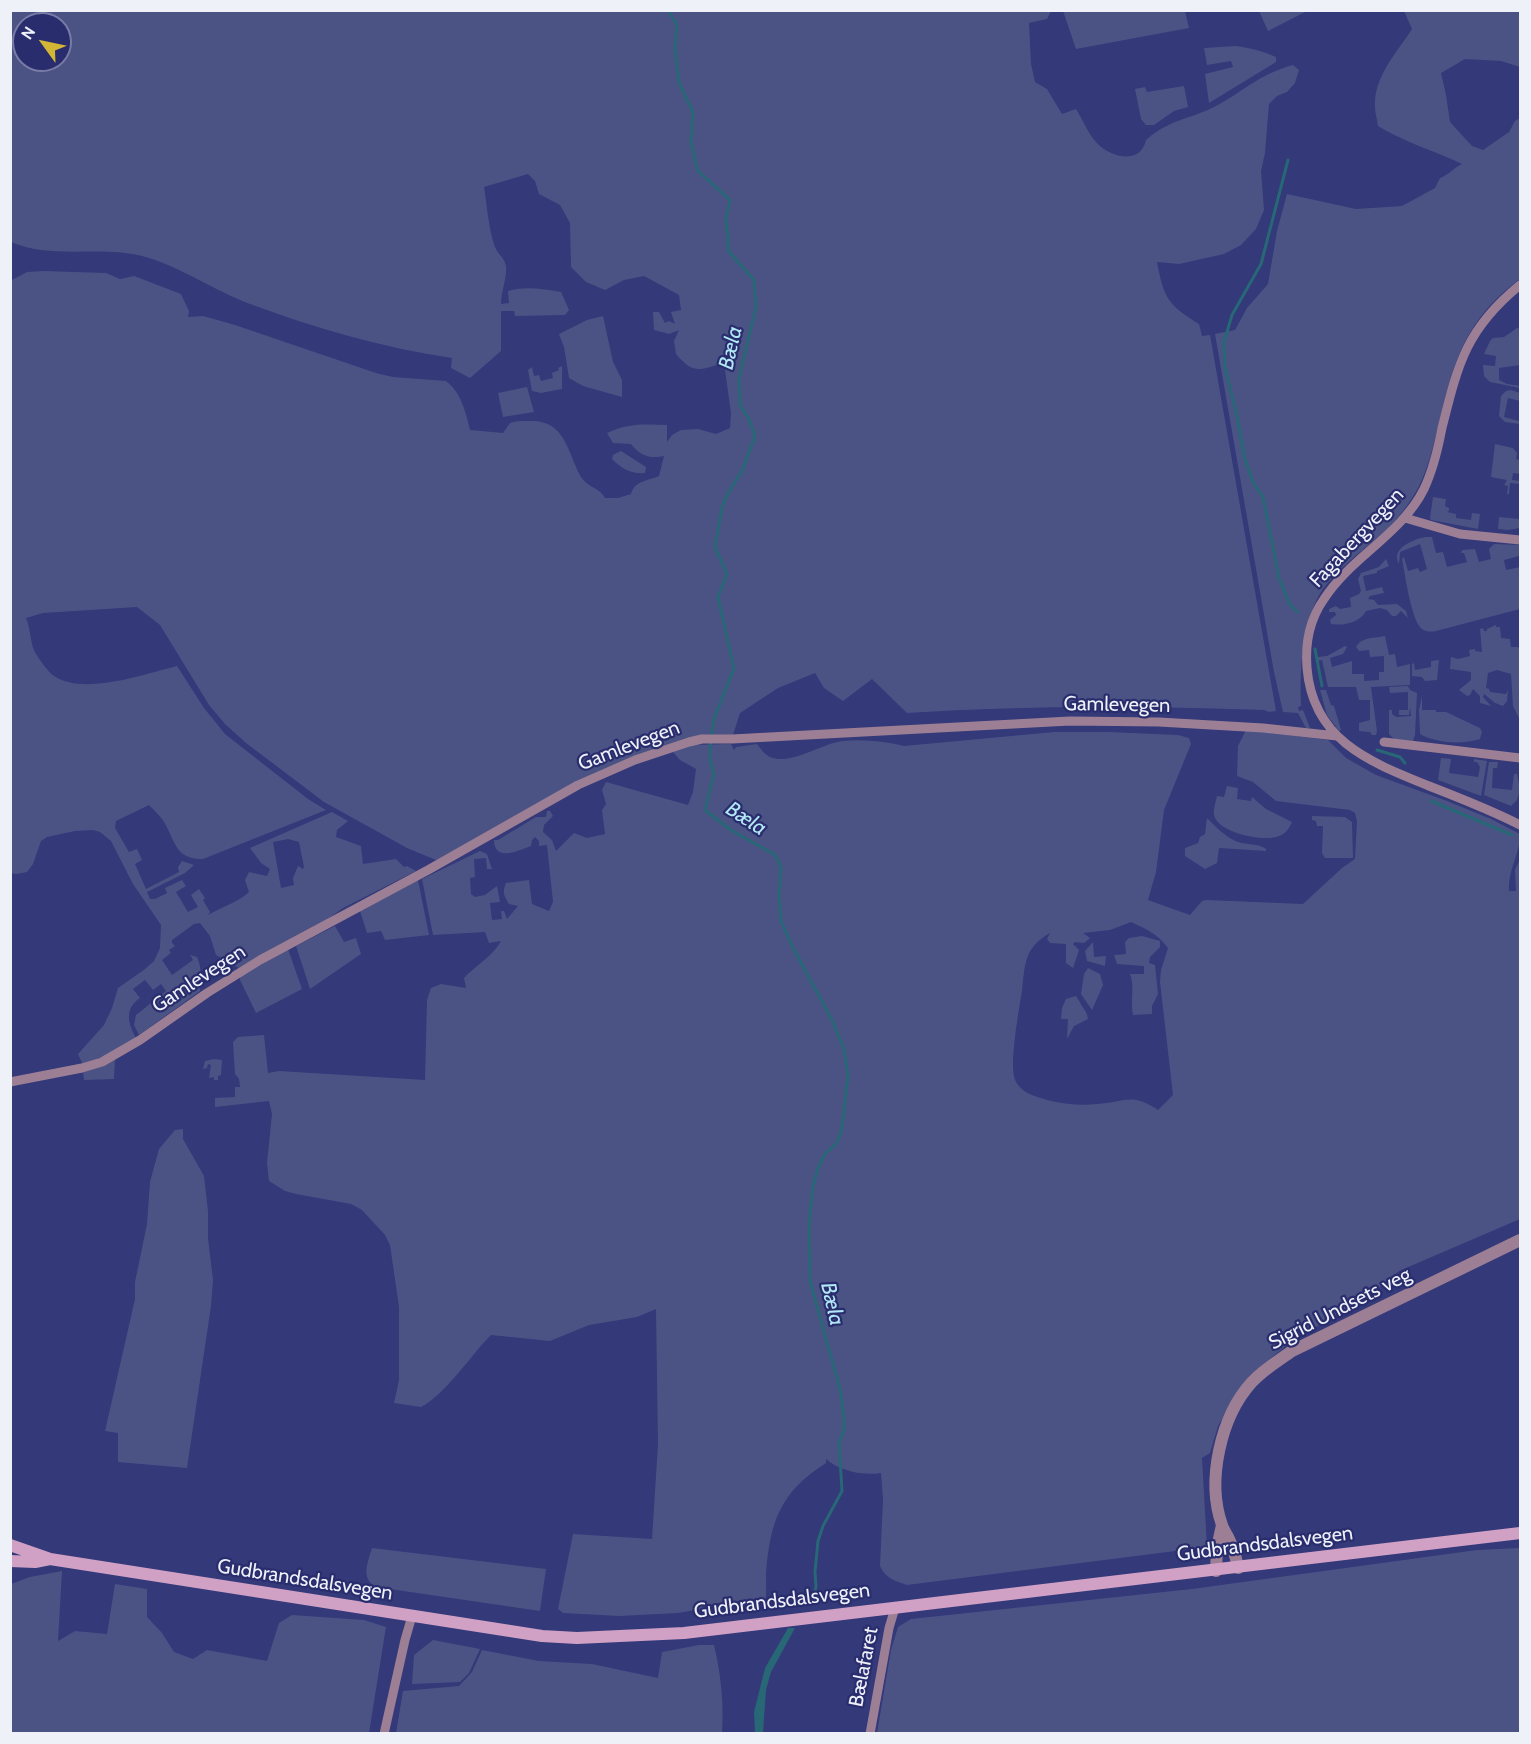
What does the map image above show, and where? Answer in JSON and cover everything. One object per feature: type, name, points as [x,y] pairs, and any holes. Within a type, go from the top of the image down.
[{"type":"main road","name":"Gudbrandsdalsvegen","points":[[10,1545],[50,1559],[542,1636],[589,1638],[684,1633],[1521,1533]]},
{"type":"main road","name":"Gudbrandsdalsvegen","points":[[10,1561],[35,1562],[50,1559]]},
{"type":"street","name":"Fagabergvegen","points":[[1521,285],[1496,307],[1471,338],[1455,377],[1430,473],[1417,501],[1405,518],[1332,587],[1315,614],[1307,648],[1309,685],[1320,713],[1337,736],[1353,750],[1384,767],[1486,808],[1521,825]]},
{"type":"street","points":[[1405,518],[1460,534],[1521,540]]},
{"type":"street","name":"Gamlevegen","points":[[10,1082],[102,1062],[140,1040],[207,993],[261,960],[428,870],[578,785],[635,760],[702,739],[1070,722],[1182,723],[1337,736]]},
{"type":"street","points":[[1384,742],[1521,758]]},
{"type":"street","name":"Sigrid Undsets veg","points":[[1238,1568],[1234,1552],[1222,1526],[1216,1483],[1218,1459],[1222,1437],[1241,1397],[1264,1370],[1292,1351],[1521,1240]]},
{"type":"street","name":"Sigrid Undsets veg","points":[[1216,1571],[1216,1548],[1222,1526]]},
{"type":"street","name":"Bælafaret","points":[[870,1734],[889,1628],[895,1608]]},
{"type":"street","points":[[384,1734],[412,1616]]},
{"type":"shaded area","points":[[10,11],[1051,11],[1047,19],[1029,23],[1031,64],[1035,82],[1047,89],[1062,114],[1076,109],[1096,143],[1120,156],[1139,152],[1146,140],[1163,128],[1214,107],[1270,73],[1293,65],[1299,70],[1295,83],[1287,92],[1277,96],[1269,104],[1265,153],[1261,171],[1264,210],[1256,229],[1241,245],[1224,254],[1179,264],[1157,262],[1162,284],[1173,305],[1199,324],[1202,336],[1210,335],[1276,711],[1086,707],[907,713],[872,679],[843,701],[824,688],[815,673],[778,688],[740,713],[733,735],[639,755],[488,836],[436,860],[407,848],[324,802],[246,743],[209,705],[160,625],[137,607],[43,613],[26,618],[36,654],[54,676],[67,682],[97,684],[114,682],[177,666],[204,708],[225,734],[308,799],[326,810],[203,859],[186,856],[180,852],[162,819],[149,805],[116,821],[115,828],[129,852],[137,849],[142,860],[135,864],[146,889],[179,872],[178,867],[182,861],[194,865],[185,873],[147,892],[150,899],[167,893],[165,888],[182,880],[186,886],[176,892],[188,912],[198,907],[191,895],[199,889],[210,912],[208,915],[235,902],[249,892],[245,880],[249,872],[267,876],[270,869],[261,863],[250,848],[332,812],[348,821],[337,830],[336,837],[361,846],[363,864],[396,859],[404,867],[407,866],[416,871],[343,908],[325,921],[239,968],[216,955],[210,936],[200,923],[194,924],[172,940],[175,946],[169,950],[171,953],[162,960],[172,975],[193,960],[190,955],[197,957],[201,978],[200,991],[139,1035],[134,1025],[136,1015],[166,991],[161,984],[153,990],[145,980],[133,989],[140,998],[132,1007],[129,1017],[136,1038],[117,1051],[83,1065],[78,1054],[104,1025],[118,988],[154,961],[160,948],[161,925],[133,884],[111,841],[100,832],[75,831],[47,837],[41,841],[33,864],[27,872],[11,873],[11,278],[12,280],[27,272],[43,271],[106,273],[120,279],[134,276],[181,294],[189,311],[188,317],[203,316],[235,325],[376,373],[393,377],[446,381],[459,397],[470,430],[503,433],[510,423],[521,421],[550,425],[558,431],[568,447],[581,477],[586,483],[600,491],[605,498],[618,498],[631,494],[639,483],[659,476],[664,456],[650,457],[642,454],[631,444],[613,443],[607,433],[644,424],[667,425],[667,442],[672,435],[681,430],[698,429],[716,434],[730,428],[731,413],[724,363],[703,369],[693,368],[676,354],[674,341],[679,330],[669,334],[654,330],[653,312],[659,312],[665,323],[669,321],[675,324],[671,312],[681,310],[679,295],[644,276],[624,280],[605,290],[586,282],[571,267],[570,223],[560,205],[539,194],[535,181],[528,174],[484,187],[492,237],[506,267],[501,304],[509,303],[508,291],[541,289],[561,292],[569,310],[565,315],[515,316],[514,311],[501,311],[501,351],[470,378],[451,368],[452,358],[375,343],[299,321],[250,304],[156,260],[126,253],[59,251],[27,247],[11,242]],"holes":[[[288,839],[299,842],[304,867],[303,869],[298,866],[293,878],[294,885],[281,888],[273,842]]]},
{"type":"shaded area","points":[[1063,11],[1185,11],[1189,28],[1076,49]]},
{"type":"shaded area","points":[[1259,11],[1307,11],[1268,31]]},
{"type":"shaded area","points":[[1404,11],[1520,11],[1520,67],[1501,61],[1465,59],[1441,73],[1450,122],[1472,146],[1483,150],[1509,132],[1515,121],[1520,118],[1520,279],[1486,311],[1473,327],[1464,345],[1449,383],[1422,481],[1411,500],[1390,526],[1330,580],[1317,599],[1308,625],[1301,664],[1301,706],[1298,707],[1299,711],[1303,710],[1310,728],[1306,728],[1298,713],[1283,712],[1215,334],[1235,330],[1247,308],[1268,284],[1277,231],[1287,194],[1356,209],[1402,206],[1435,188],[1440,178],[1462,164],[1378,126],[1375,105],[1379,82],[1383,72],[1412,29]]},
{"type":"shaded area","points":[[1236,46],[1276,57],[1276,62],[1209,103],[1205,74],[1233,67],[1231,61],[1207,65],[1204,48]]},
{"type":"shaded area","points":[[1184,86],[1188,107],[1174,111],[1154,125],[1146,125],[1141,119],[1135,89],[1145,87],[1147,92]]},
{"type":"shaded area","points":[[603,316],[613,362],[622,380],[622,397],[583,386],[569,378],[564,347],[559,334],[587,320]]},
{"type":"shaded area","points":[[1517,328],[1520,329],[1520,365],[1499,368],[1499,380],[1520,386],[1520,388],[1490,382],[1484,376],[1483,365],[1495,366],[1496,356],[1484,354],[1490,341],[1493,338],[1504,337]]},
{"type":"shaded area","points":[[562,366],[562,389],[541,393],[532,391],[528,370],[532,367],[534,376],[539,375],[541,381],[553,378],[552,373]]},
{"type":"shaded area","points":[[527,387],[534,412],[503,417],[498,393]]},
{"type":"shaded area","points":[[1511,390],[1520,393],[1520,401],[1508,398],[1504,417],[1519,421],[1520,417],[1520,424],[1505,422],[1499,416],[1501,396]]},
{"type":"shaded area","points":[[1495,444],[1513,448],[1517,453],[1516,459],[1520,460],[1520,474],[1513,473],[1512,480],[1520,481],[1520,484],[1510,483],[1509,494],[1507,494],[1508,486],[1504,485],[1507,480],[1491,477]]},
{"type":"shaded area","points":[[621,451],[646,467],[645,473],[631,472],[616,463],[612,459],[613,455]]},
{"type":"shaded area","points":[[1433,497],[1446,499],[1445,506],[1449,508],[1447,512],[1456,514],[1456,518],[1471,520],[1472,513],[1480,514],[1478,529],[1431,520]]},
{"type":"shaded area","points":[[1499,517],[1520,519],[1520,528],[1498,529]]},
{"type":"shaded area","points":[[1432,537],[1436,553],[1443,552],[1447,567],[1467,562],[1464,553],[1461,553],[1462,550],[1475,549],[1479,562],[1491,559],[1489,549],[1494,544],[1520,545],[1520,559],[1519,556],[1504,560],[1506,570],[1520,567],[1520,609],[1436,631],[1429,632],[1422,629],[1412,607],[1402,559],[1404,557],[1408,571],[1418,568],[1420,572],[1427,569],[1420,544],[1400,552],[1399,564],[1397,558],[1400,549],[1405,545]]},
{"type":"shaded area","points":[[1386,559],[1389,566],[1377,573],[1363,576],[1366,591],[1382,587],[1384,593],[1370,596],[1368,599],[1374,600],[1378,605],[1397,604],[1406,611],[1408,618],[1401,611],[1396,616],[1392,616],[1387,610],[1380,608],[1366,611],[1351,623],[1331,624],[1330,620],[1336,615],[1335,612],[1329,612],[1329,609],[1336,606],[1340,609],[1351,607],[1350,598],[1361,591],[1358,579],[1361,573],[1379,567]]},
{"type":"shaded area","points":[[1496,625],[1500,627],[1501,638],[1510,639],[1511,647],[1520,649],[1520,720],[1513,706],[1511,674],[1497,670],[1488,673],[1486,688],[1490,692],[1506,694],[1508,690],[1507,701],[1503,706],[1484,694],[1483,697],[1491,706],[1480,703],[1480,696],[1473,689],[1467,696],[1459,690],[1471,680],[1471,672],[1450,669],[1451,657],[1458,659],[1470,656],[1469,650],[1475,649],[1475,651],[1482,652],[1480,629],[1487,631]]},
{"type":"shaded area","points":[[1385,636],[1389,655],[1395,654],[1397,667],[1410,664],[1410,685],[1371,687],[1377,731],[1376,735],[1372,735],[1370,732],[1359,731],[1359,723],[1370,720],[1370,700],[1359,700],[1356,687],[1328,687],[1322,660],[1318,661],[1318,657],[1327,656],[1345,646],[1347,647],[1343,654],[1330,658],[1332,667],[1352,661],[1352,674],[1364,674],[1364,681],[1379,680],[1379,672],[1384,672],[1384,656],[1370,657],[1369,650],[1359,651],[1356,647],[1365,640]]},
{"type":"shaded area","points":[[1439,660],[1437,680],[1425,681],[1422,677],[1412,676],[1412,664],[1414,663],[1415,670],[1431,667],[1431,661]]},
{"type":"shaded area","points":[[1408,686],[1410,690],[1417,693],[1413,741],[1394,739],[1389,734],[1389,710],[1392,710],[1392,714],[1396,717],[1411,716],[1410,707],[1409,715],[1399,715],[1399,710],[1408,710],[1408,692],[1390,693],[1389,687]]},
{"type":"shaded area","points":[[1320,690],[1326,690],[1331,705],[1334,706],[1341,730],[1339,731],[1327,715]]},
{"type":"shaded area","points":[[1422,696],[1422,710],[1446,712],[1480,728],[1482,732],[1480,739],[1449,742],[1420,734],[1419,710]]},
{"type":"shaded area","points":[[1246,730],[1328,740],[1346,758],[1376,775],[1491,819],[1520,834],[1510,876],[1509,891],[1516,891],[1515,870],[1520,859],[1520,1219],[1399,1271],[1364,1300],[1293,1340],[1250,1375],[1218,1426],[1210,1453],[1202,1458],[1207,1547],[907,1585],[888,1576],[880,1566],[883,1500],[881,1473],[852,1472],[826,1459],[826,1463],[798,1485],[780,1510],[768,1555],[765,1602],[743,1607],[718,1603],[706,1608],[678,1613],[619,1616],[563,1613],[558,1609],[573,1534],[652,1539],[658,1444],[656,1309],[637,1317],[589,1325],[550,1341],[491,1335],[439,1394],[430,1401],[421,1407],[394,1403],[399,1380],[399,1307],[390,1245],[385,1235],[362,1210],[351,1204],[285,1191],[269,1181],[267,1163],[272,1114],[269,1101],[215,1107],[215,1098],[235,1097],[235,1087],[240,1087],[239,1079],[235,1074],[233,1042],[238,1037],[264,1035],[268,1073],[279,1071],[425,1080],[427,1000],[431,988],[441,984],[466,988],[464,978],[489,956],[501,941],[489,943],[485,932],[433,935],[422,879],[480,851],[487,854],[492,869],[487,869],[486,858],[474,859],[475,877],[470,878],[471,894],[475,897],[485,895],[497,886],[500,902],[490,903],[492,920],[502,919],[501,911],[504,911],[507,919],[518,906],[509,904],[506,899],[504,891],[506,883],[529,880],[532,904],[549,911],[553,902],[547,845],[539,846],[539,841],[535,837],[531,846],[514,852],[502,853],[495,847],[494,840],[498,840],[536,817],[546,817],[547,811],[550,811],[553,816],[544,825],[543,832],[552,840],[556,851],[574,833],[587,838],[605,834],[602,810],[606,804],[602,790],[606,782],[688,805],[693,792],[696,769],[680,760],[672,751],[690,745],[731,744],[734,750],[736,747],[757,744],[768,756],[787,759],[851,740],[904,746],[1054,732],[1178,735],[1189,738],[1191,744],[1164,810],[1156,872],[1148,900],[1190,915],[1202,901],[1206,900],[1303,904],[1355,859],[1357,821],[1355,813],[1350,810],[1276,801],[1253,782],[1237,776],[1238,746]],"holes":[[[1131,922],[1156,935],[1168,948],[1160,982],[1173,1095],[1158,1110],[1149,1104],[1135,1100],[1091,1105],[1072,1104],[1047,1100],[1026,1092],[1016,1082],[1013,1065],[1027,957],[1035,945],[1050,933],[1047,939],[1050,943],[1066,944],[1066,963],[1073,968],[1079,950],[1073,944],[1075,942],[1084,943],[1090,938],[1083,933],[1110,930]]]},
{"type":"shaded area","points":[[1441,758],[1451,759],[1449,773],[1478,777],[1480,767],[1474,759],[1487,761],[1481,796],[1438,780]]},
{"type":"shaded area","points":[[1489,762],[1498,762],[1497,768],[1493,768],[1492,788],[1512,790],[1514,774],[1517,774],[1520,789],[1517,800],[1511,806],[1484,795]]},
{"type":"shaded area","points":[[1227,786],[1238,788],[1237,799],[1251,801],[1252,797],[1266,809],[1292,822],[1288,829],[1279,836],[1261,838],[1251,837],[1223,827],[1217,821],[1214,810],[1217,796],[1224,797]]},
{"type":"shaded area","points":[[1312,816],[1345,817],[1352,822],[1353,858],[1325,858],[1322,853],[1323,826],[1317,826]]},
{"type":"shaded area","points":[[1207,818],[1233,840],[1259,846],[1266,851],[1219,848],[1217,863],[1205,869],[1185,856],[1185,848],[1198,843],[1200,837],[1205,834]]},
{"type":"shaded area","points":[[418,880],[429,935],[385,940],[381,931],[367,933],[360,911]]},
{"type":"shaded area","points":[[335,926],[344,942],[356,938],[361,954],[310,989],[296,946]]},
{"type":"shaded area","points":[[1142,936],[1160,941],[1160,947],[1150,957],[1149,963],[1155,965],[1158,994],[1152,1006],[1152,1014],[1133,1015],[1130,974],[1144,974],[1144,966],[1117,964],[1114,955],[1126,954],[1125,942],[1129,938]]},
{"type":"shaded area","points":[[1093,942],[1094,957],[1106,956],[1105,966],[1087,961],[1085,951]]},
{"type":"shaded area","points":[[288,949],[302,989],[256,1013],[240,980],[240,975]]},
{"type":"shaded area","points":[[1088,968],[1100,974],[1103,985],[1092,1010],[1081,994],[1084,974]]},
{"type":"shaded area","points":[[1076,996],[1088,1019],[1074,1026],[1067,1039],[1068,1019],[1061,1019],[1062,1008],[1066,999]]},
{"type":"shaded area","points":[[115,1059],[114,1079],[84,1080],[83,1071]]},
{"type":"shaded area","points":[[222,1060],[221,1075],[218,1076],[218,1080],[214,1080],[214,1077],[209,1078],[211,1065],[208,1064],[207,1068],[203,1069],[205,1061]]},
{"type":"shaded area","points":[[183,1129],[183,1139],[204,1176],[213,1280],[187,1468],[118,1462],[118,1433],[105,1431],[135,1299],[135,1282],[147,1224],[150,1182],[159,1149],[175,1130]]},
{"type":"shaded area","points":[[372,1548],[546,1569],[540,1611],[376,1587],[368,1579],[366,1569]]},
{"type":"shaded area","points":[[1520,1548],[1520,1733],[877,1733],[891,1650],[898,1627],[911,1619],[1192,1589],[1477,1550]]},
{"type":"shaded area","points":[[62,1571],[58,1641],[75,1631],[107,1634],[115,1584],[147,1589],[147,1617],[162,1633],[174,1652],[193,1659],[207,1650],[267,1661],[279,1623],[292,1615],[364,1620],[386,1627],[369,1733],[11,1733],[11,1584],[30,1577]]},
{"type":"shaded area","points":[[788,1628],[795,1628],[771,1672],[766,1690],[763,1733],[755,1733],[754,1712],[765,1668]]},
{"type":"shaded area","points":[[433,1640],[480,1649],[469,1673],[460,1682],[412,1684],[414,1655]]},
{"type":"shaded area","points":[[699,1645],[714,1645],[723,1711],[722,1733],[396,1733],[403,1691],[459,1686],[472,1672],[482,1650],[539,1661],[592,1664],[658,1678],[662,1652]]},
{"type":"waterway","name":"Bæla","points":[[668,10],[677,25],[675,48],[679,83],[693,112],[691,143],[698,171],[730,200],[726,217],[729,252],[754,280],[756,307],[739,379],[740,405],[749,419],[755,436],[742,471],[722,507],[715,547],[727,574],[718,597],[734,668],[714,719],[710,748],[710,760],[714,774],[705,810],[731,830],[775,855],[781,867],[779,896],[781,921],[832,1020],[844,1049],[848,1075],[842,1129],[837,1143],[825,1154],[818,1168],[813,1186],[809,1224],[810,1281],[840,1389],[844,1417],[844,1430],[839,1443],[842,1491],[823,1526],[818,1541],[814,1599]]},
{"type":"waterway","points":[[1288,160],[1261,264],[1232,315],[1224,342],[1225,367],[1245,459],[1253,482],[1263,497],[1279,578],[1289,603],[1297,612]]},
{"type":"waterway","points":[[1315,649],[1322,686]]},
{"type":"waterway","points":[[1377,750],[1400,757],[1405,763]]},
{"type":"waterway","points":[[1431,801],[1512,835]]}]
